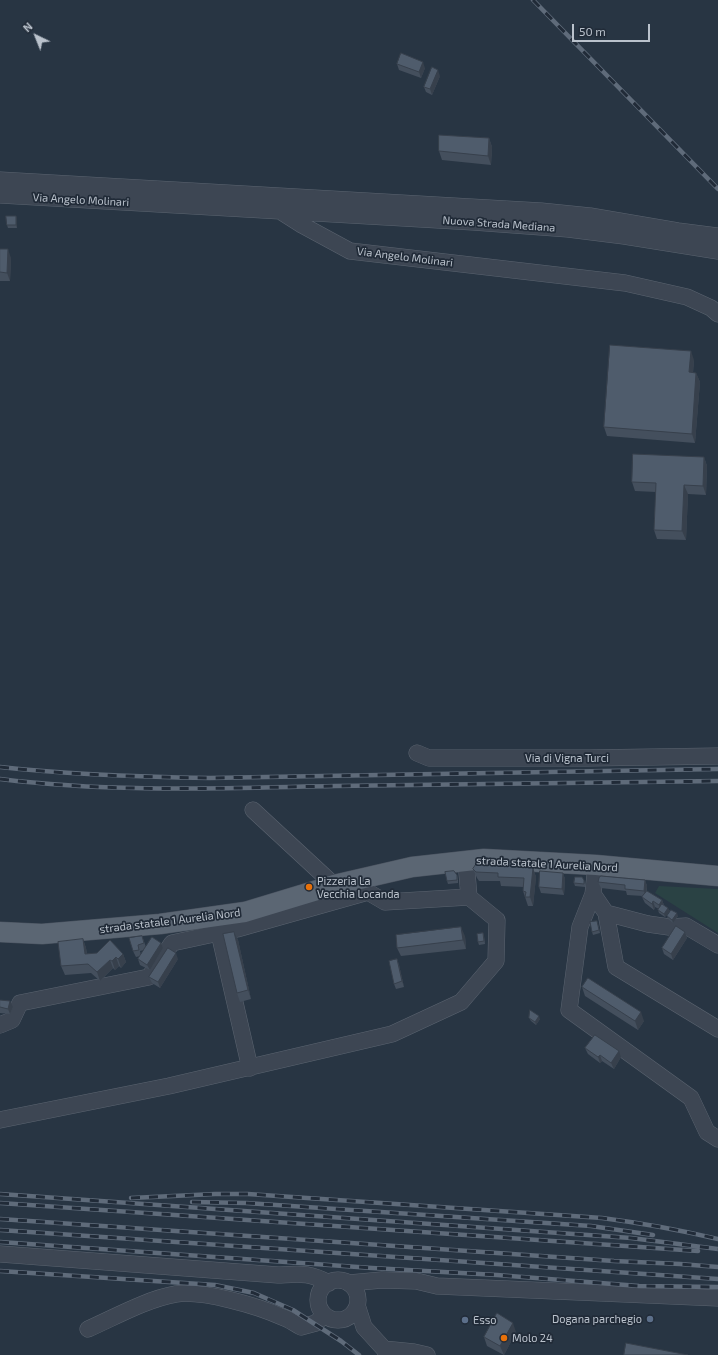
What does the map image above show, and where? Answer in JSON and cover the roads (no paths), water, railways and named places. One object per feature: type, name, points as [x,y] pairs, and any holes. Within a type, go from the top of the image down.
[{"type":"main road","name":"strada statale 1 Aurelia Nord","points":[[0,932],[42,934],[160,924],[246,912],[334,885],[412,867],[484,859],[596,865],[718,876]]},
{"type":"street","name":"Via Angelo Molinari","points":[[0,180],[279,204],[302,225],[350,251],[625,283],[686,297],[711,308],[718,314]]},
{"type":"street","name":"Via Angelo Molinari","points":[[0,195],[279,204]]},
{"type":"street","name":"Nuova Strada Mediana","points":[[279,204],[541,211],[590,216],[678,231],[718,236]]},
{"type":"street","name":"Nuova Strada Mediana","points":[[279,204],[473,222],[560,228],[624,236],[718,251]]},
{"type":"street","name":"Via di Vigna Turci","points":[[417,753],[429,758],[718,756]]},
{"type":"street","points":[[253,810],[334,885]]},
{"type":"street","points":[[0,1120],[169,1086],[392,1034],[460,1002],[496,961],[497,920],[470,897],[466,861]]},
{"type":"street","points":[[596,865],[593,894],[580,928],[569,1010],[691,1098],[707,1132],[718,1139]]},
{"type":"street","points":[[0,1025],[12,1020],[20,1003],[149,977],[172,943],[237,929],[368,892],[385,902],[470,897]]},
{"type":"street","points":[[593,894],[606,913],[616,967],[718,1029]]},
{"type":"street","points":[[606,913],[648,924],[669,927],[686,926],[718,945]]},
{"type":"street","points":[[219,933],[250,1068]]},
{"type":"street","points":[[0,1254],[278,1275],[313,1289],[324,1290]]},
{"type":"street","points":[[364,1328],[357,1292],[349,1283],[343,1280],[336,1280],[324,1290],[318,1302],[324,1315],[332,1320],[342,1320],[364,1328],[386,1352],[414,1352],[427,1355]]},
{"type":"street","points":[[349,1283],[382,1280],[416,1281],[437,1286],[718,1298]]},
{"type":"street","points":[[342,1320],[350,1317],[358,1303],[369,1292],[380,1290],[415,1292],[437,1286]]},
{"type":"street","points":[[88,1329],[143,1304],[177,1294],[202,1295],[246,1304],[283,1317],[301,1327],[316,1323],[324,1315]]},
{"type":"railway","points":[[533,0],[718,189]]},
{"type":"railway","points":[[0,767],[105,775],[210,778],[718,769]]},
{"type":"railway","points":[[0,779],[126,788],[718,781]]},
{"type":"railway","points":[[0,1194],[631,1238],[718,1249]]},
{"type":"railway","points":[[131,1198],[248,1194],[602,1218],[660,1227],[718,1239]]},
{"type":"railway","points":[[192,1202],[246,1203],[591,1226],[653,1235]]},
{"type":"railway","points":[[0,1203],[698,1251]]},
{"type":"railway","points":[[0,1219],[718,1267]]},
{"type":"railway","points":[[0,1230],[718,1279]]},
{"type":"railway","points":[[0,1242],[372,1268],[497,1275],[639,1286],[718,1287]]},
{"type":"railway","points":[[0,1271],[215,1285],[254,1293],[293,1310],[341,1341],[359,1355]]},
{"type":"place","name":"Pizzeria La Vecchia Locanda","points":[[309,887]]},
{"type":"place","name":"Dogana parchegio","points":[[650,1319]]},
{"type":"place","name":"Esso","points":[[465,1320]]},
{"type":"place","name":"Molo 24","points":[[504,1338]]}]
